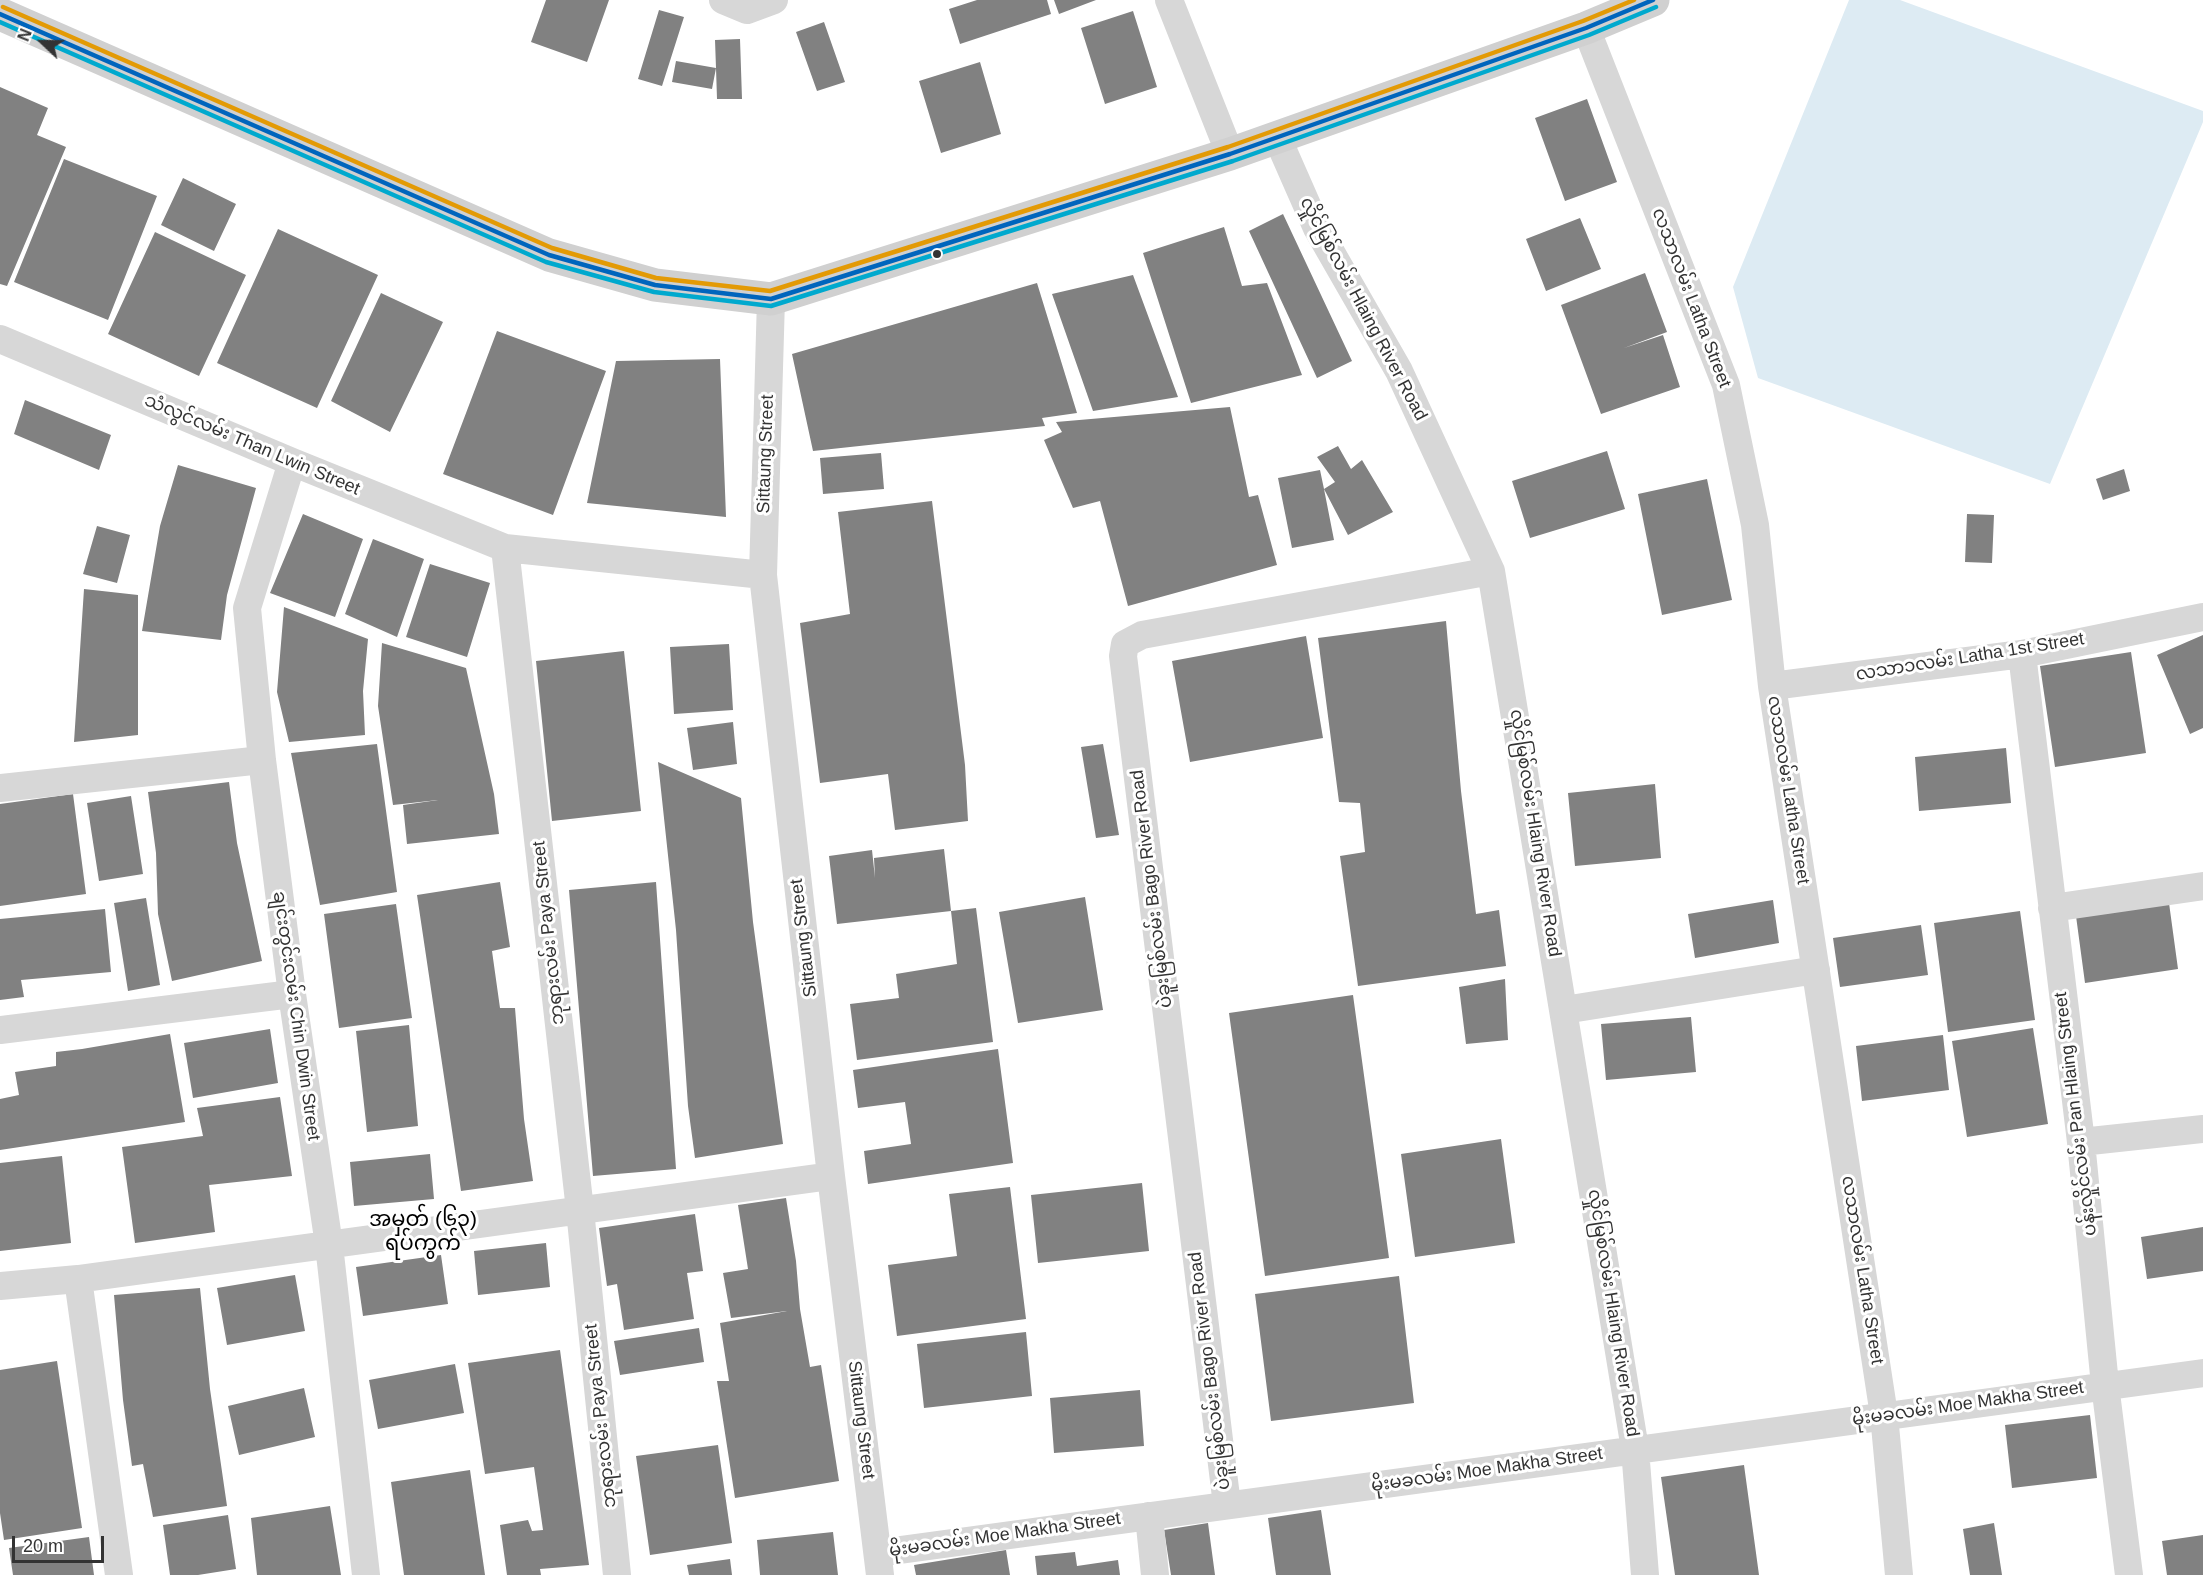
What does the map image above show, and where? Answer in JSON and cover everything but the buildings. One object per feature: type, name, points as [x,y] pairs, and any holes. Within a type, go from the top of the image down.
[{"type":"main road","points":[[0,14],[549,255],[655,285],[771,299],[1230,154],[1586,28],[1653,0]]},
{"type":"street","points":[[723,0],[747,10],[774,0]]},
{"type":"street","points":[[1169,0],[1230,154]]},
{"type":"street","name":"လသာလမ်း Latha Street","points":[[1586,28],[1726,385],[1755,525],[1772,686],[1884,1415],[1899,1575]]},
{"type":"street","name":"လှိုင်မြစ်လမ်း Hlaing River Road","points":[[1277,137],[1317,228],[1399,371],[1491,571],[1635,1449],[1645,1575]]},
{"type":"street","name":"Sittaung Street","points":[[771,299],[763,575],[831,1176],[879,1564]]},
{"type":"street","name":"သံလွင်လမ်း Than Lwin Street","points":[[0,339],[292,462],[505,548]]},
{"type":"street","name":"ချင်းတွင်းလမ်း Chin Dwin Street","points":[[292,462],[247,608],[262,760],[292,994],[329,1245],[366,1575]]},
{"type":"street","points":[[505,548],[763,575]]},
{"type":"street","name":"ဘုရားလမ်း Paya Street","points":[[505,548],[580,1210],[617,1575]]},
{"type":"street","name":"ပဲခူးမြစ်လမ်း Bago River Road","points":[[1227,1505],[1125,668],[1125,644],[1142,635],[1491,571]]},
{"type":"street","name":"လသာ၁လမ်း Latha 1st Street","points":[[1772,686],[2022,654],[2203,616]]},
{"type":"street","name":"ပန်းလှိုင်လမ်း Pan Hlaing Street","points":[[2022,654],[2080,1142],[2105,1385],[2129,1575]]},
{"type":"street","points":[[0,788],[262,760]]},
{"type":"street","points":[[2052,908],[2203,886]]},
{"type":"street","points":[[1564,1010],[1816,970]]},
{"type":"street","points":[[0,1030],[292,994]]},
{"type":"street","points":[[2080,1142],[2203,1129]]},
{"type":"street","points":[[0,1286],[78,1279],[831,1176]]},
{"type":"street","points":[[78,1279],[119,1575]]},
{"type":"street","name":"မိုးမခလမ်း Moe Makha Street","points":[[879,1564],[1149,1516],[2203,1373]]},
{"type":"street","points":[[1149,1516],[1155,1575]]},
{"type":"shaded area","points":[[1849,0],[1900,0],[2203,111],[2203,122],[2050,484],[1758,378],[1733,287]]},
{"type":"transit line","points":[[3,7],[552,248],[656,278],[770,291],[1228,147],[1583,21],[1634,0]]},
{"type":"transit line","points":[[0,14],[549,255],[655,285],[771,299],[1230,154],[1586,28],[1653,0]]},
{"type":"transit line","points":[[0,22],[546,262],[654,292],[771,306],[1233,161],[1589,35],[1656,7]]},
{"type":"district","name":"အမှတ် (၆၃) ရပ်ကွက်","points":[[423,1232]]}]
